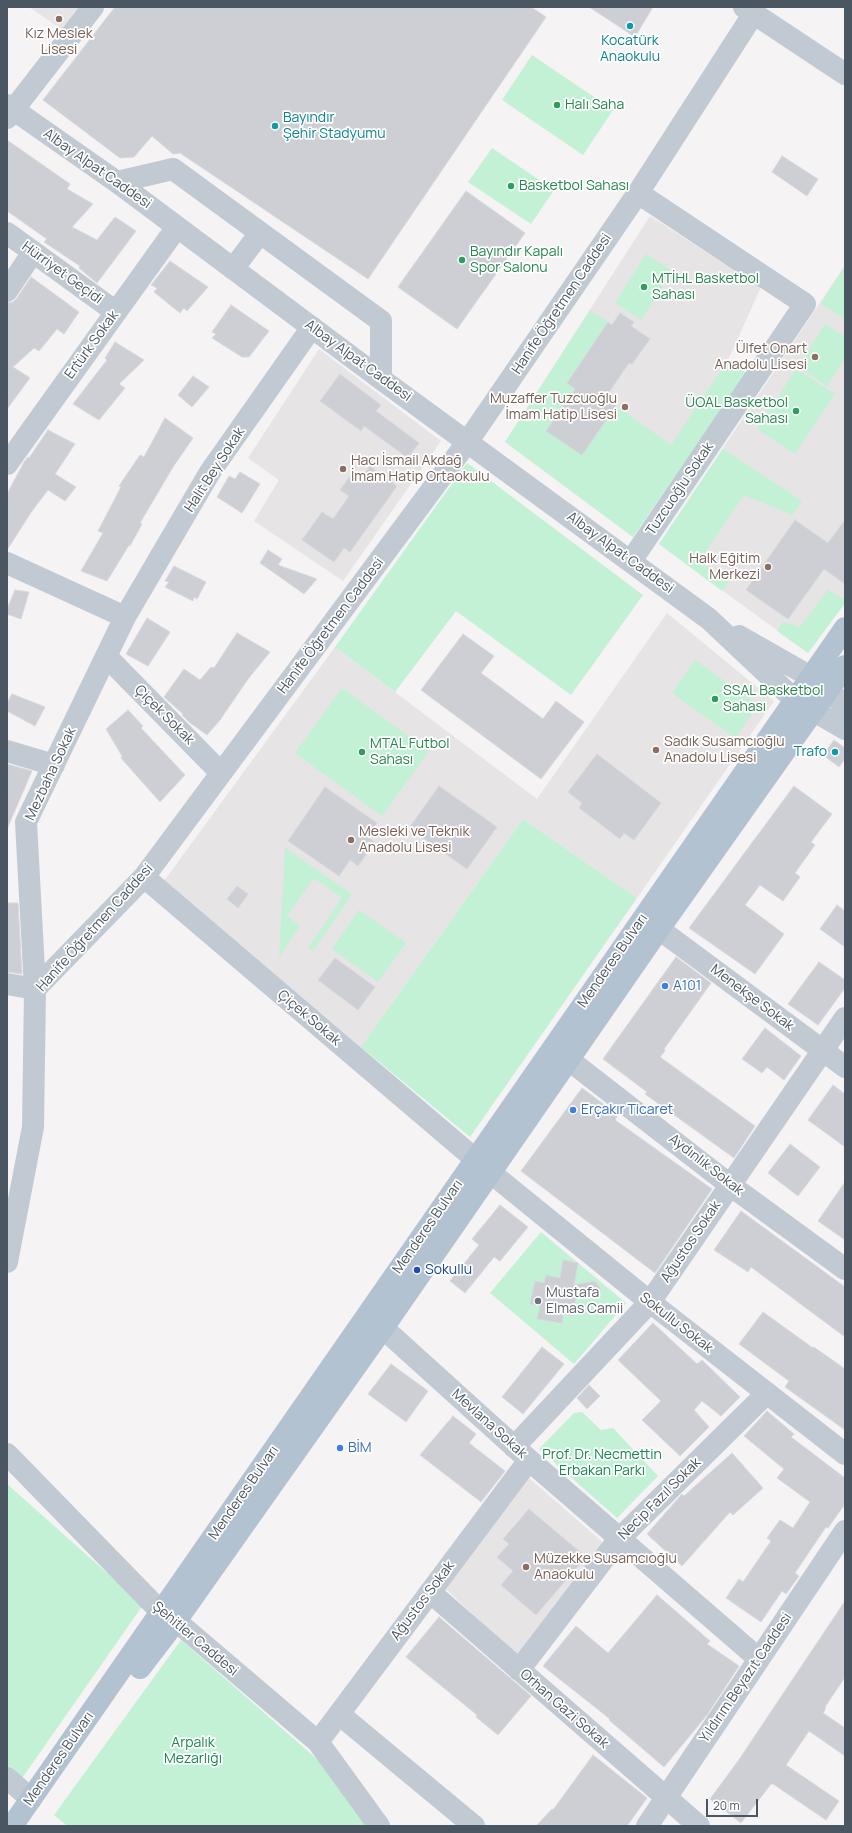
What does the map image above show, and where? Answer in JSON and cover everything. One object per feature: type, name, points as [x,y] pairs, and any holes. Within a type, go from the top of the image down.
[{"type":"main road","name":"Menderes Bulvarı","points":[[12,1826],[31,1798],[169,1617],[475,1159],[845,628]]},
{"type":"main road","name":"Menderes Bulvarı","points":[[16,1826],[383,1328],[570,1060],[659,929],[845,666]]},
{"type":"street","points":[[9,111],[93,7]]},
{"type":"street","points":[[749,10],[845,74]]},
{"type":"street","name":"Hanife Öğretmen Caddesi","points":[[7,1262],[33,1127],[35,989],[144,877],[468,441],[638,193],[749,10]]},
{"type":"street","name":"Albay Alpat Caddesi","points":[[9,111],[117,182],[631,561],[709,619],[795,700],[845,729]]},
{"type":"street","points":[[117,182],[173,169],[381,321],[381,378]]},
{"type":"street","name":"Tuzcuoğlu Sokak","points":[[631,561],[805,304],[638,193]]},
{"type":"street","name":"Ertürk Sokak","points":[[7,464],[177,227]]},
{"type":"street","points":[[233,268],[260,233]]},
{"type":"street","name":"Hürriyet Geçidi","points":[[7,234],[116,312]]},
{"type":"street","points":[[7,291],[33,252]]},
{"type":"street","name":"Halit Bey Sokak","points":[[125,617],[210,472],[312,327]]},
{"type":"street","points":[[7,563],[125,617]]},
{"type":"street","name":"Mezbaha Sokak","points":[[35,989],[26,822],[125,617]]},
{"type":"street","name":"Albay Alpat Caddesi","points":[[709,619],[811,677],[845,704]]},
{"type":"street","name":"Çiçek Sokak","points":[[106,656],[221,773]]},
{"type":"street","points":[[7,751],[54,765]]},
{"type":"street","name":"Çiçek Sokak","points":[[144,877],[475,1159]]},
{"type":"street","name":"Menekşe Sokak","points":[[659,929],[845,1067]]},
{"type":"street","points":[[7,984],[35,989]]},
{"type":"street","name":"Ağustos Sokak","points":[[318,1742],[430,1592],[521,1453],[650,1302],[845,1018]]},
{"type":"street","name":"Aydınlık Sokak","points":[[570,1060],[730,1185],[845,1269]]},
{"type":"street","name":"Sokullu Sokak","points":[[491,1173],[650,1302],[845,1454]]},
{"type":"street","name":"Mevlana Sokak","points":[[383,1328],[521,1453],[759,1659]]},
{"type":"street","name":"Necip Fazıl Sokak","points":[[518,1670],[619,1539],[767,1393]]},
{"type":"street","name":"Şehitler Caddesi","points":[[7,1454],[169,1617],[318,1742],[379,1826]]},
{"type":"street","name":"Yıldırım Beyazıt Caddesi","points":[[647,1826],[845,1531]]},
{"type":"street","name":"Orhan Gazi Sokak","points":[[430,1592],[699,1826]]},
{"type":"street","points":[[339,1714],[474,1826]]},
{"type":"street","points":[[7,1778],[31,1798]]},
{"type":"shaded area","name":"Kız Meslek Lisesi","points":[[29,7],[81,7],[63,30]]},
{"type":"shaded area","name":"Muzaffer Tuzcuoğlu İmam Hatip Lisesi","points":[[650,216],[761,287],[728,360],[746,373],[633,537],[505,442]]},
{"type":"shaded area","points":[[845,265],[845,603],[808,653],[659,544]]},
{"type":"shaded area","name":"Hacı İsmail Akdağ İmam Hatip Ortaokulu","points":[[319,349],[441,441],[343,581],[254,521],[279,480],[248,458]]},
{"type":"shaded area","name":"Mesleki ve Teknik Anadolu Lisesi","points":[[667,613],[774,701],[637,898],[523,819],[361,1047],[164,881],[335,647],[537,799]]},
{"type":"shaded area","name":"Müzekke Susamcıoğlu Anaokulu","points":[[529,1478],[607,1546],[519,1658],[446,1589]]},
{"type":"green space","name":"Halı Saha","points":[[532,55],[613,110],[583,155],[502,100]]},
{"type":"green space","name":"Basketbol Sahası","points":[[492,148],[554,190],[531,224],[468,182]]},
{"type":"green space","name":"MTİHL Basketbol Sahası","points":[[646,254],[672,271],[641,320],[615,303]]},
{"type":"green space","points":[[845,266],[845,319],[821,304]]},
{"type":"green space","points":[[590,310],[608,322],[567,383],[582,394],[571,395],[546,431],[582,455],[616,406],[671,445],[728,360],[746,373],[633,537],[505,442]]},
{"type":"green space","name":"ÜOAL Basketbol Sahası","points":[[825,324],[845,337],[845,358],[827,386],[798,367]]},
{"type":"green space","name":"ÜOAL Basketbol Sahası","points":[[796,369],[835,394],[795,454],[757,429]]},
{"type":"green space","points":[[723,449],[802,501],[792,515],[744,495],[699,561],[728,582],[722,591],[659,544]]},
{"type":"green space","points":[[467,463],[643,595],[571,695],[456,611],[395,692],[335,647]]},
{"type":"green space","points":[[828,590],[845,600],[845,603],[808,653],[777,631],[783,622],[800,627]]},
{"type":"green space","name":"SSAL Basketbol Sahası","points":[[695,660],[758,705],[735,738],[672,693]]},
{"type":"green space","name":"MTAL Futbol Sahası","points":[[342,688],[429,751],[382,816],[295,753]]},
{"type":"green space","points":[[523,819],[637,898],[470,1137],[361,1047]]},
{"type":"green space","points":[[285,848],[352,894],[313,951],[308,948],[342,898],[314,878],[287,916],[300,926],[279,957]]},
{"type":"green space","points":[[359,910],[406,943],[378,982],[332,949]]},
{"type":"green space","points":[[541,1232],[626,1303],[574,1364],[490,1293]]},
{"type":"green space","name":"Prof. Dr. Necmettin Erbakan Parkı","points":[[582,1412],[601,1430],[613,1428],[658,1476],[617,1518],[539,1449],[574,1413]]},
{"type":"green space","points":[[7,1484],[143,1605],[18,1784],[7,1773]]},
{"type":"green space","name":"Arpalık Mezarlığı","points":[[181,1640],[367,1803],[376,1826],[67,1826],[54,1815]]},
{"type":"building","name":"Bayındır Şehir Stadyumu","points":[[115,7],[531,7],[546,17],[368,279],[180,153],[173,154],[152,136],[134,157],[120,158],[43,100]]},
{"type":"building","name":"Kocatürk Anaokulu","points":[[589,7],[653,7],[635,37]]},
{"type":"building","points":[[7,140],[70,184],[67,189],[93,204],[72,227],[97,240],[115,217],[136,231],[97,283],[79,268],[80,266],[44,242],[47,239],[7,211]]},
{"type":"building","points":[[782,156],[818,179],[807,196],[772,172]]},
{"type":"building","name":"Bayındır Kapalı Spor Salonu","points":[[466,191],[525,233],[457,329],[398,287]]},
{"type":"building","points":[[170,261],[208,287],[187,311],[184,308],[180,313],[154,292],[157,288],[151,285]]},
{"type":"building","points":[[31,277],[79,312],[64,334],[57,329],[39,351],[34,348],[13,367],[30,378],[7,409],[7,303],[13,302],[17,298]]},
{"type":"building","points":[[231,305],[269,331],[249,357],[242,357],[212,338],[216,334],[212,332]]},
{"type":"building","points":[[620,313],[634,322],[631,326],[650,339],[632,364],[629,363],[605,398],[616,406],[582,455],[546,431],[575,389],[567,383],[608,322],[612,325]]},
{"type":"building","points":[[115,342],[144,360],[119,384],[125,388],[99,420],[73,404],[107,360],[105,358]]},
{"type":"building","points":[[340,374],[381,405],[376,411],[419,443],[408,458],[364,426],[361,431],[320,401]]},
{"type":"building","points":[[193,376],[209,387],[192,407],[178,395]]},
{"type":"building","points":[[165,418],[193,438],[173,467],[140,523],[142,524],[130,546],[129,545],[107,581],[81,571],[103,533],[98,531],[121,487],[119,486],[140,455],[144,457]]},
{"type":"building","points":[[48,430],[75,444],[55,474],[76,487],[65,501],[48,490],[32,511],[7,550],[7,494],[24,462],[28,457],[29,458]]},
{"type":"building","points":[[370,466],[397,486],[350,552],[344,548],[334,562],[302,540],[322,512],[333,519],[349,496],[340,490],[351,475],[359,481]]},
{"type":"building","points":[[240,472],[260,484],[242,513],[217,497],[229,476],[235,479]]},
{"type":"building","points":[[795,520],[828,543],[845,520],[845,584],[824,569],[788,619],[746,590]]},
{"type":"building","points":[[268,550],[282,559],[278,565],[317,579],[304,594],[260,563]]},
{"type":"building","points":[[174,566],[206,582],[197,599],[194,597],[193,601],[165,587],[169,582],[165,581]]},
{"type":"building","points":[[15,590],[29,592],[21,619],[7,614],[7,609]]},
{"type":"building","points":[[147,618],[170,632],[148,666],[126,654]]},
{"type":"building","points":[[237,633],[270,652],[248,679],[220,720],[207,735],[189,722],[182,715],[183,714],[164,697],[184,669],[200,680],[211,667],[214,668]]},
{"type":"building","points":[[463,634],[494,656],[481,673],[543,719],[556,701],[584,722],[541,779],[421,690]]},
{"type":"building","points":[[12,694],[45,707],[35,726],[7,711],[7,703]]},
{"type":"building","points":[[128,710],[143,726],[141,728],[185,775],[160,802],[121,758],[122,756],[106,729]]},
{"type":"building","name":"Trafo","points":[[834,740],[845,748],[845,759],[839,767],[823,755]]},
{"type":"building","points":[[597,754],[661,803],[634,840],[624,833],[620,839],[579,808],[582,803],[568,792]]},
{"type":"building","points":[[7,764],[32,771],[7,829]]},
{"type":"building","points":[[439,786],[497,827],[467,869],[409,828]]},
{"type":"building","points":[[794,786],[832,814],[811,842],[815,845],[795,873],[800,877],[783,901],[760,885],[745,905],[784,934],[755,974],[689,928]]},
{"type":"building","points":[[325,787],[377,823],[367,837],[375,842],[358,866],[350,860],[339,876],[288,841]]},
{"type":"building","points":[[237,886],[248,894],[238,908],[227,899]]},
{"type":"building","points":[[7,903],[18,903],[22,974],[7,972]]},
{"type":"building","points":[[837,905],[845,911],[845,947],[820,929]]},
{"type":"building","points":[[676,957],[711,983],[664,1049],[665,1051],[660,1057],[755,1126],[734,1158],[645,1094],[647,1092],[603,1059]]},
{"type":"building","points":[[335,958],[375,987],[358,1010],[318,980]]},
{"type":"building","points":[[819,962],[845,980],[845,988],[818,1025],[788,1004]]},
{"type":"building","points":[[765,1028],[801,1056],[784,1080],[767,1067],[762,1073],[742,1059]]},
{"type":"building","points":[[833,1085],[845,1094],[845,1147],[808,1120]]},
{"type":"building","points":[[582,1088],[618,1115],[615,1120],[712,1189],[655,1273],[521,1171]]},
{"type":"building","points":[[790,1144],[820,1167],[798,1196],[768,1173]]},
{"type":"building","points":[[845,1182],[845,1240],[818,1221]]},
{"type":"building","points":[[500,1205],[528,1227],[500,1261],[494,1257],[465,1293],[450,1281],[479,1245],[472,1239]]},
{"type":"building","points":[[741,1211],[845,1287],[845,1337],[751,1267],[748,1272],[714,1250]]},
{"type":"building","points":[[563,1260],[578,1263],[574,1285],[594,1281],[600,1287],[600,1292],[594,1298],[577,1293],[572,1316],[563,1314],[562,1323],[537,1319],[540,1306],[530,1304],[535,1281],[544,1283],[546,1275],[560,1278]]},
{"type":"building","points":[[763,1312],[845,1369],[845,1430],[785,1387],[789,1381],[739,1344]]},
{"type":"building","points":[[653,1323],[697,1364],[702,1360],[740,1397],[721,1416],[702,1401],[694,1410],[709,1427],[680,1456],[642,1420],[661,1401],[618,1360]]},
{"type":"building","points":[[542,1347],[564,1364],[523,1414],[502,1397]]},
{"type":"building","points":[[391,1364],[428,1391],[406,1422],[368,1394]]},
{"type":"building","points":[[589,1385],[600,1396],[587,1409],[577,1398]]},
{"type":"building","points":[[767,1411],[794,1434],[791,1437],[845,1478],[845,1504],[828,1528],[826,1527],[795,1573],[799,1576],[786,1594],[782,1591],[761,1622],[726,1598],[739,1579],[743,1582],[771,1541],[767,1538],[780,1520],[793,1528],[810,1502],[777,1478],[784,1469],[744,1436]]},
{"type":"building","points":[[453,1416],[476,1434],[469,1443],[505,1471],[481,1502],[420,1455]]},
{"type":"building","points":[[732,1453],[763,1488],[733,1515],[730,1512],[682,1566],[647,1534],[682,1494],[684,1496]]},
{"type":"building","points":[[529,1509],[586,1557],[536,1615],[501,1585],[513,1571],[497,1557],[509,1544],[503,1539]]},
{"type":"building","points":[[657,1595],[710,1641],[707,1644],[739,1666],[707,1715],[664,1767],[609,1720],[610,1719],[543,1666],[576,1626],[608,1653]]},
{"type":"building","points":[[845,1601],[845,1677],[825,1707],[826,1708],[823,1713],[845,1728],[845,1756],[809,1731],[786,1765],[839,1801],[826,1820],[771,1784],[741,1823],[710,1799],[738,1761]]},
{"type":"building","points":[[439,1617],[531,1696],[498,1735],[476,1717],[477,1715],[406,1657]]},
{"type":"building","points":[[593,1755],[647,1798],[627,1826],[536,1826],[552,1809],[553,1810]]},
{"type":"place","name":"Kız Meslek Lisesi","points":[[59,19]]},
{"type":"place","name":"Kocatürk Anaokulu","points":[[630,26]]},
{"type":"place","name":"Halı Saha","points":[[557,105]]},
{"type":"place","name":"Bayındır Şehir Stadyumu","points":[[275,126]]},
{"type":"place","name":"Basketbol Sahası","points":[[511,186]]},
{"type":"place","name":"Bayındır Kapalı Spor Salonu","points":[[462,260]]},
{"type":"place","name":"MTİHL Basketbol Sahası","points":[[644,287]]},
{"type":"place","name":"Ülfet Onart Anadolu Lisesi","points":[[815,357]]},
{"type":"place","name":"Muzaffer Tuzcuoğlu İmam Hatip Lisesi","points":[[625,407]]},
{"type":"place","name":"ÜOAL Basketbol Sahası","points":[[796,411]]},
{"type":"place","name":"Hacı İsmail Akdağ İmam Hatip Ortaokulu","points":[[343,469]]},
{"type":"place","name":"Halk Eğitim Merkezi","points":[[768,567]]},
{"type":"place","name":"SSAL Basketbol Sahası","points":[[715,699]]},
{"type":"place","name":"Sadık Susamcıoğlu Anadolu Lisesi","points":[[656,750]]},
{"type":"place","name":"MTAL Futbol Sahası","points":[[362,752]]},
{"type":"place","name":"Trafo","points":[[835,752]]},
{"type":"place","name":"Mesleki ve Teknik Anadolu Lisesi","points":[[351,840]]},
{"type":"place","name":"A101","points":[[665,986]]},
{"type":"place","name":"Erçakır Ticaret","points":[[573,1110]]},
{"type":"place","name":"Sokullu","points":[[417,1270]]},
{"type":"place","name":"Mustafa Elmas Camii","points":[[538,1301]]},
{"type":"place","name":"BİM","points":[[340,1448]]},
{"type":"place","name":"Müzekke Susamcıoğlu Anaokulu","points":[[526,1567]]}]
